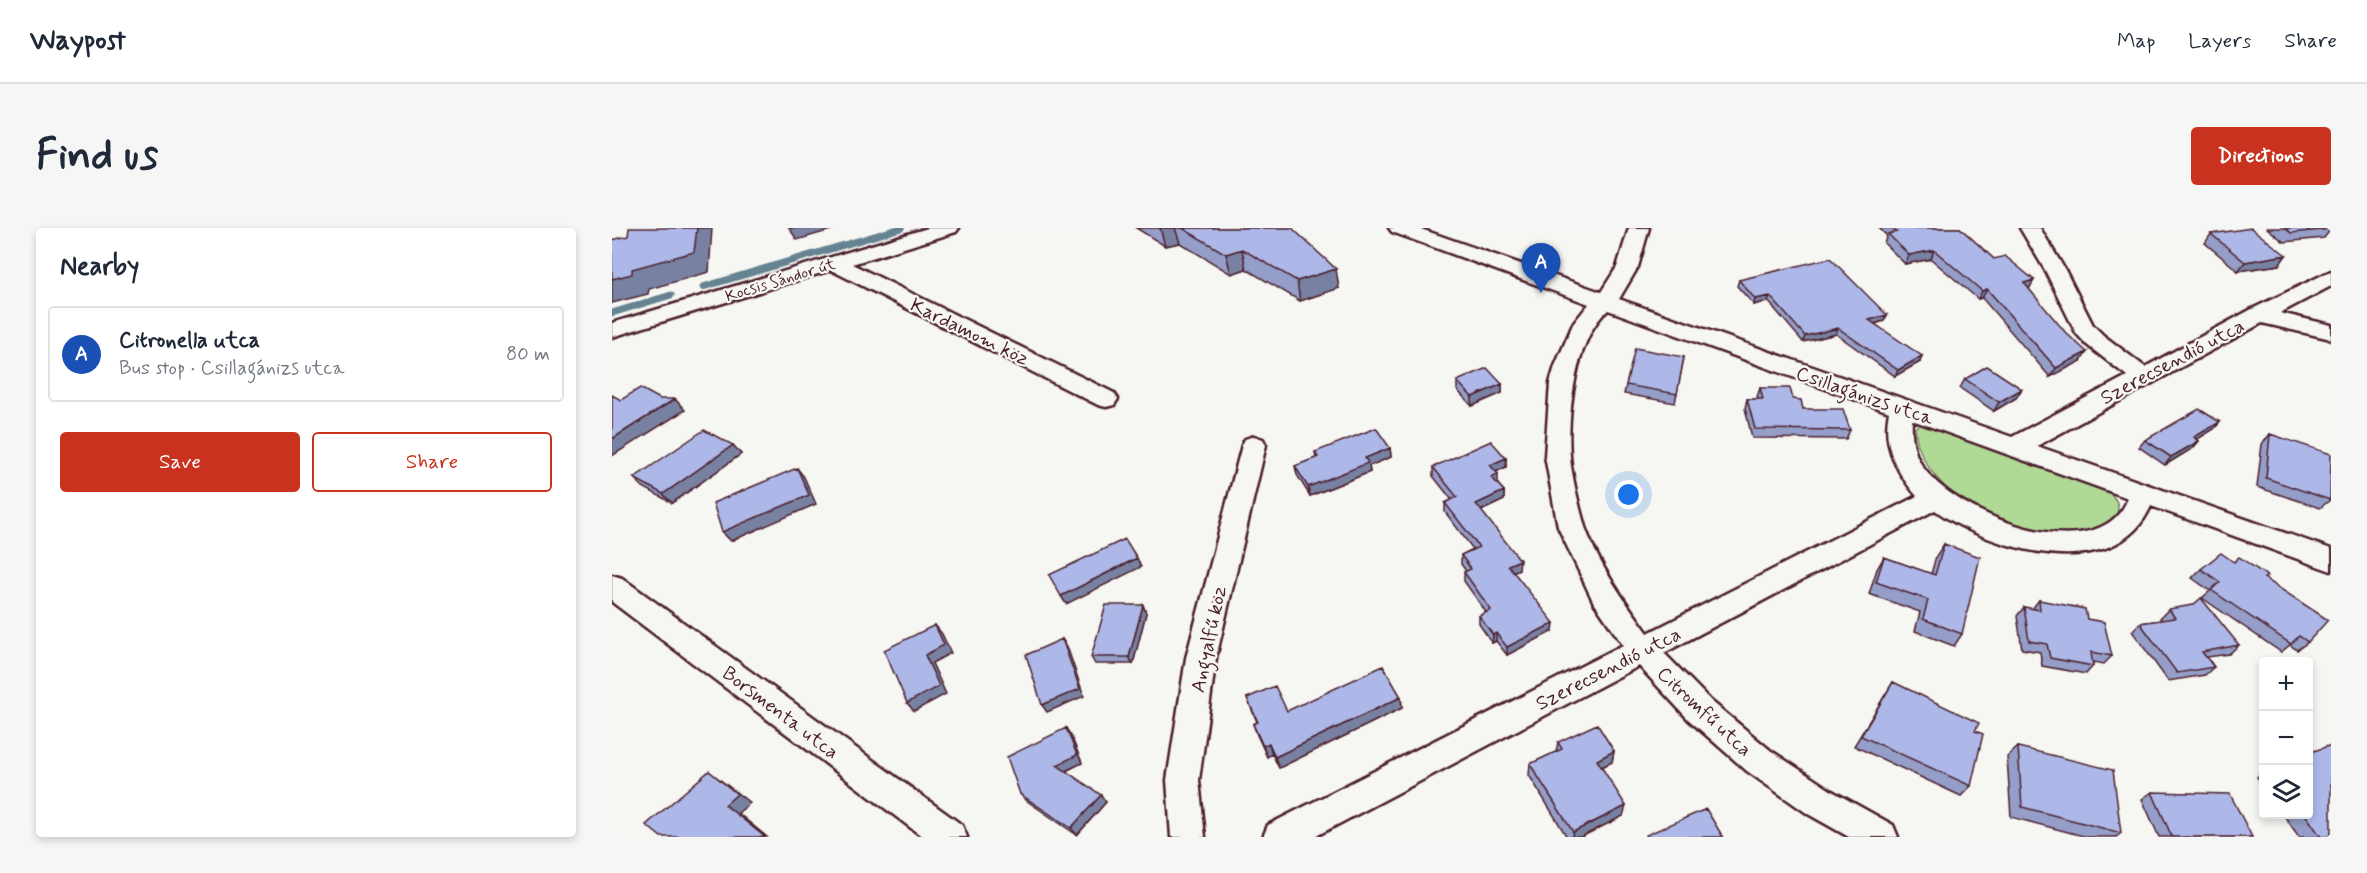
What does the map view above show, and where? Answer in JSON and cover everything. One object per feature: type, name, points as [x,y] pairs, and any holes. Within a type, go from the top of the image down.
[{"type":"street","name":"Kocsis Sándor út","points":[[612,330],[949,228]]},
{"type":"street","name":"Csillagánizs utca","points":[[1400,228],[1902,409],[2331,560]]},
{"type":"street","name":"Citromfű utca","points":[[1639,228],[1637,243],[1619,285],[1590,315],[1567,363],[1559,401],[1555,446],[1561,487],[1576,537],[1604,594],[1642,650],[1743,748],[1824,806],[1881,837]]},
{"type":"street","points":[[2030,228],[2055,270],[2084,328],[2095,340],[2143,377]]},
{"type":"street","name":"Kardamom köz","points":[[833,263],[1106,399]]},
{"type":"street","name":"Szerecsendió utca","points":[[2014,447],[2331,277]]},
{"type":"street","points":[[2258,315],[2331,332]]},
{"type":"street","points":[[1902,409],[1897,425],[1900,445],[1919,481],[1936,498],[1992,528],[2031,541],[2060,544],[2085,543],[2106,538],[2125,526],[2136,511],[2143,494]]},
{"type":"street","name":"Angyalfű köz","points":[[1188,837],[1183,780],[1201,658],[1254,445]]},
{"type":"street","name":"Szerecsendió utca","points":[[1280,837],[1936,498]]},
{"type":"street","name":"Borsmenta utca","points":[[612,586],[950,837]]},
{"type":"green space","points":[[1920,423],[2100,487],[2110,493],[2115,500],[2118,507],[2117,513],[2108,524],[2100,528],[2064,534],[2036,531],[2008,524],[1980,512],[1956,496],[1935,476],[1921,454],[1915,428]]},
{"type":"building","points":[[629,228],[697,228],[694,252],[632,269],[632,274],[612,279],[612,240],[628,236]]},
{"type":"building","points":[[1182,228],[1292,228],[1336,269],[1297,281],[1242,249],[1226,254]]},
{"type":"building","points":[[1892,228],[1960,228],[1994,259],[2005,256],[2034,280],[2024,283],[2066,333],[2087,352],[2056,368],[1987,289],[1982,291],[1934,250],[1909,255],[1888,234],[1897,232]]},
{"type":"building","points":[[2251,228],[2286,255],[2245,262],[2211,234]]},
{"type":"building","points":[[2285,228],[2331,228],[2331,229],[2291,233]]},
{"type":"building","points":[[1830,258],[1887,315],[1869,320],[1922,356],[1898,370],[1838,328],[1805,336],[1770,296],[1755,299],[1739,280]]},
{"type":"building","points":[[1635,348],[1684,357],[1677,394],[1626,385]]},
{"type":"building","points":[[1987,366],[2022,389],[1999,402],[1965,379]]},
{"type":"building","points":[[1487,368],[1502,384],[1472,397],[1457,381]]},
{"type":"building","points":[[640,388],[660,399],[675,399],[612,439],[612,395],[621,400]]},
{"type":"building","points":[[1760,388],[1790,388],[1793,399],[1801,400],[1803,409],[1843,409],[1850,430],[1755,429],[1747,399],[1763,399]]},
{"type":"building","points":[[2199,409],[2220,422],[2194,437],[2199,441],[2171,457],[2145,440]]},
{"type":"building","points":[[1376,428],[1390,448],[1365,458],[1368,463],[1308,487],[1295,466],[1318,457],[1315,452]]},
{"type":"building","points":[[704,430],[733,445],[663,494],[634,478]]},
{"type":"building","points":[[2270,434],[2331,454],[2330,500],[2266,478]]},
{"type":"building","points":[[1491,441],[1506,458],[1490,465],[1498,474],[1491,477],[1504,491],[1476,504],[1520,560],[1508,565],[1554,623],[1507,647],[1496,633],[1493,635],[1479,616],[1491,610],[1464,572],[1471,569],[1461,555],[1479,547],[1445,503],[1457,497],[1433,467]]},
{"type":"building","points":[[797,468],[809,495],[722,532],[713,503]]},
{"type":"building","points":[[1125,539],[1137,558],[1061,596],[1049,575]]},
{"type":"building","points":[[1944,544],[1980,557],[1962,634],[1923,619],[1928,600],[1876,582],[1884,557],[1935,575]]},
{"type":"building","points":[[2221,553],[2234,562],[2239,557],[2267,576],[2264,578],[2328,620],[2308,642],[2299,636],[2291,644],[2211,590],[2220,582],[2201,569]]},
{"type":"building","points":[[2201,598],[2239,645],[2202,652],[2214,667],[2177,673],[2140,623],[2175,618],[2169,609],[2193,605]]},
{"type":"building","points":[[2039,600],[2085,609],[2087,619],[2104,622],[2112,656],[2091,652],[2093,666],[2050,658],[2047,644],[2029,641],[2024,607],[2040,610]]},
{"type":"building","points":[[1106,605],[1143,605],[1129,657],[1091,657]]},
{"type":"building","points":[[935,625],[944,645],[925,655],[939,686],[907,703],[884,650]]},
{"type":"building","points":[[1062,639],[1080,689],[1042,705],[1026,655]]},
{"type":"building","points":[[1383,666],[1401,697],[1275,757],[1269,743],[1263,746],[1253,724],[1258,722],[1247,698],[1275,686],[1287,711]]},
{"type":"building","points":[[1893,682],[1979,723],[1975,731],[1983,734],[1971,786],[1861,736]]},
{"type":"building","points":[[1597,724],[1614,751],[1597,760],[1626,806],[1573,832],[1530,764],[1562,749],[1558,742]]},
{"type":"building","points":[[1066,728],[1077,755],[1057,765],[1101,795],[1071,828],[1020,794],[1007,757]]},
{"type":"building","points":[[2331,745],[2331,835],[2326,837],[2321,837],[2308,819],[2313,819],[2313,751]]},
{"type":"building","points":[[2018,747],[2113,770],[2121,833],[2022,807]]},
{"type":"building","points":[[709,771],[737,794],[725,805],[765,837],[661,837],[646,825]]},
{"type":"building","points":[[2152,792],[2230,794],[2252,837],[2172,837]]},
{"type":"building","points":[[1706,809],[1723,837],[1647,837],[1646,835]]},
{"type":"waterway","points":[[703,287],[901,228]]},
{"type":"waterway","points":[[612,313],[671,295]]},
{"type":"place","name":"Citronella utca","points":[[1541,293]]}]
